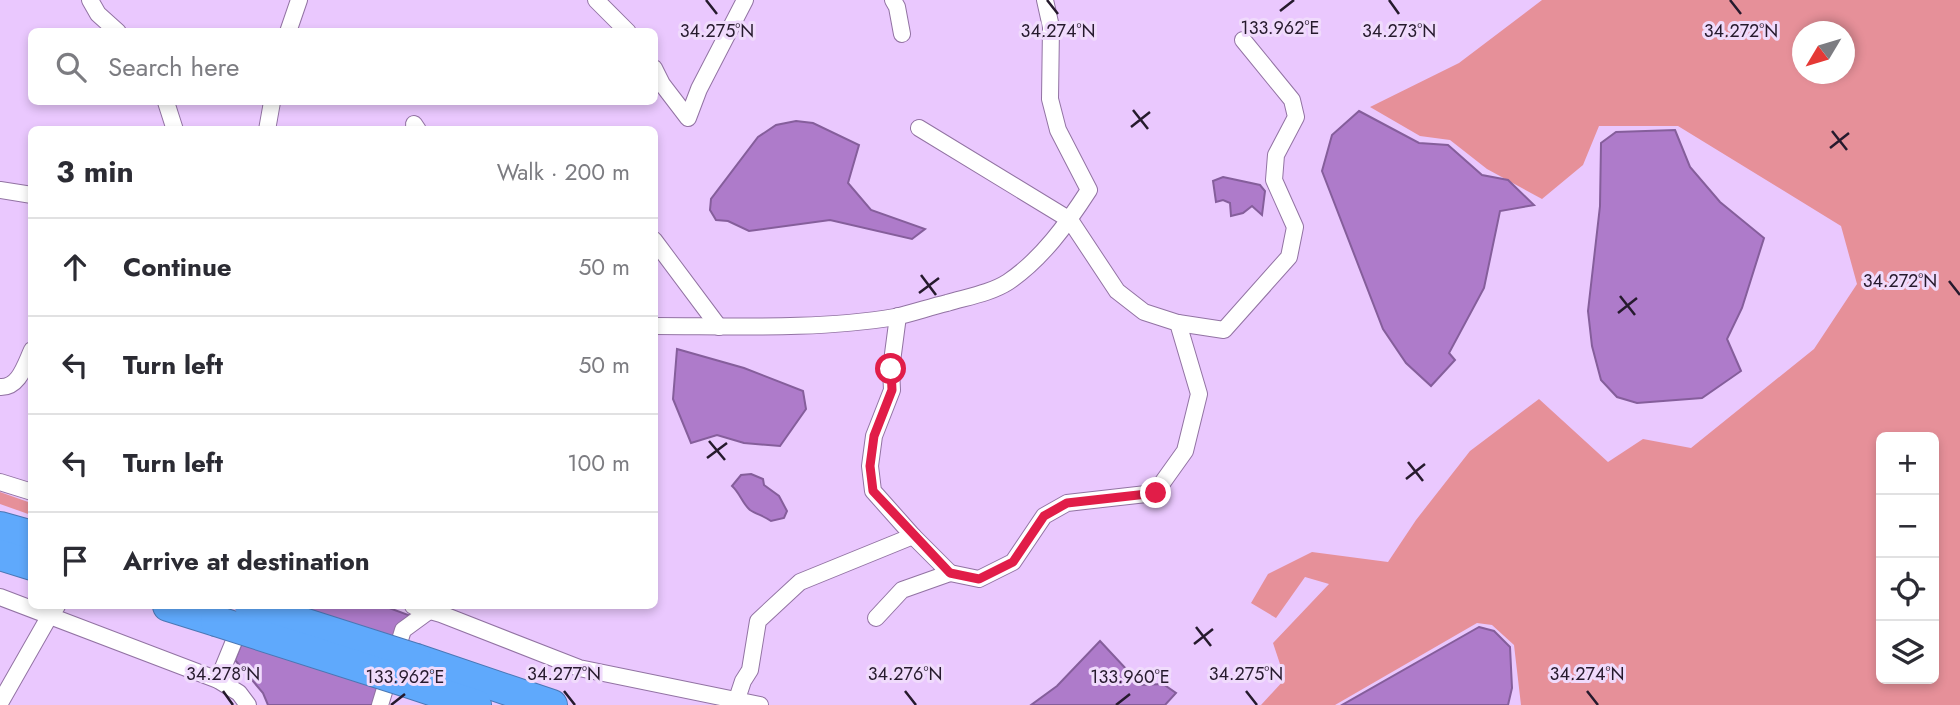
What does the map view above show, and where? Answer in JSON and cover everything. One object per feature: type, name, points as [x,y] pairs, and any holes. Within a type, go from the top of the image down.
[{"type":"highway","points":[[0,527],[28,535]]},
{"type":"highway","points":[[0,555],[28,564]]},
{"type":"highway","points":[[178,609],[552,705]]},
{"type":"highway","points":[[256,609],[411,671],[475,705]]},
{"type":"street","points":[[90,0],[98,14],[114,28]]},
{"type":"street","points":[[289,28],[299,0]]},
{"type":"street","points":[[596,0],[624,28]]},
{"type":"street","points":[[658,76],[688,118],[699,89],[745,0]]},
{"type":"street","points":[[893,0],[902,34]]},
{"type":"street","points":[[658,326],[822,323],[898,316],[975,295],[1006,283],[1033,262],[1070,220],[1089,191],[1058,130],[1050,99],[1051,27],[1045,0]]},
{"type":"street","points":[[919,128],[1070,220],[1117,291],[1144,312],[1178,323],[1224,330],[1289,257],[1295,227],[1274,180],[1276,155],[1296,117],[1292,100],[1243,40]]},
{"type":"street","points":[[166,105],[168,126]]},
{"type":"street","points":[[268,126],[271,105]]},
{"type":"street","points":[[0,190],[28,194]]},
{"type":"street","points":[[658,245],[719,327]]},
{"type":"street","points":[[898,316],[891,369],[892,390],[874,436],[870,466],[873,491],[950,573]]},
{"type":"street","points":[[876,618],[902,590],[950,573],[979,579],[1013,562],[1044,516],[1067,503],[1156,493],[1185,451],[1199,394],[1178,323]]},
{"type":"street","points":[[0,387],[7,387],[17,381],[28,359]]},
{"type":"street","points":[[0,482],[28,491]]},
{"type":"street","points":[[737,699],[750,670],[758,621],[800,582],[913,536]]},
{"type":"street","points":[[0,597],[28,605]]},
{"type":"street","points":[[218,680],[248,609]]},
{"type":"street","points":[[380,705],[403,630],[420,609]]},
{"type":"street","points":[[424,609],[579,668],[760,705]]},
{"type":"street","points":[[0,703],[53,611],[80,627],[218,680],[239,693],[248,705]]},
{"type":"shaded area","points":[[1542,0],[1960,0],[1960,705],[1521,705],[1514,645],[1492,625],[1477,623],[1335,705],[1261,705],[1285,679],[1273,643],[1329,584],[1305,577],[1276,618],[1251,603],[1268,574],[1312,552],[1388,562],[1416,520],[1470,451],[1539,399],[1608,462],[1643,439],[1691,448],[1814,349],[1857,284],[1841,226],[1678,126],[1599,126],[1583,165],[1542,199],[1487,169],[1450,140],[1420,136],[1370,107],[1459,63]]},
{"type":"shaded area","points":[[1359,111],[1419,143],[1448,145],[1482,175],[1508,180],[1534,205],[1500,211],[1484,288],[1449,353],[1455,360],[1431,386],[1406,363],[1383,329],[1322,171],[1332,135]]},
{"type":"shaded area","points":[[796,121],[813,123],[859,145],[848,183],[871,210],[925,229],[912,239],[830,220],[749,231],[728,221],[716,220],[710,210],[711,199],[758,137],[776,125]]},
{"type":"shaded area","points":[[1675,130],[1690,167],[1720,202],[1764,238],[1742,308],[1727,339],[1741,371],[1702,398],[1637,403],[1617,397],[1601,380],[1592,346],[1588,311],[1600,206],[1601,143],[1616,132]]},
{"type":"shaded area","points":[[1223,177],[1260,185],[1265,191],[1262,215],[1252,206],[1243,213],[1231,216],[1230,203],[1223,200],[1216,202],[1213,181]]},
{"type":"shaded area","points":[[677,349],[744,368],[803,391],[806,409],[780,446],[744,443],[717,435],[691,443],[673,399]]},
{"type":"shaded area","points":[[751,474],[763,479],[764,485],[779,496],[787,511],[784,518],[771,521],[750,510],[745,504],[732,486],[741,475]]},
{"type":"shaded area","points":[[0,492],[28,502],[28,514],[0,504]]},
{"type":"shaded area","points":[[259,609],[392,609],[411,616],[373,705],[268,705],[263,693],[235,660],[250,623]]},
{"type":"shaded area","points":[[1479,627],[1494,631],[1510,647],[1512,688],[1508,705],[1342,705]]},
{"type":"shaded area","points":[[1100,641],[1141,685],[1163,684],[1176,693],[1165,705],[1031,705],[1057,686]]},
{"type":"route","points":[[891,369],[892,390],[874,436],[870,466],[873,491],[883,505],[950,573],[979,579],[1013,562],[1044,516],[1067,503],[1156,493]]}]
